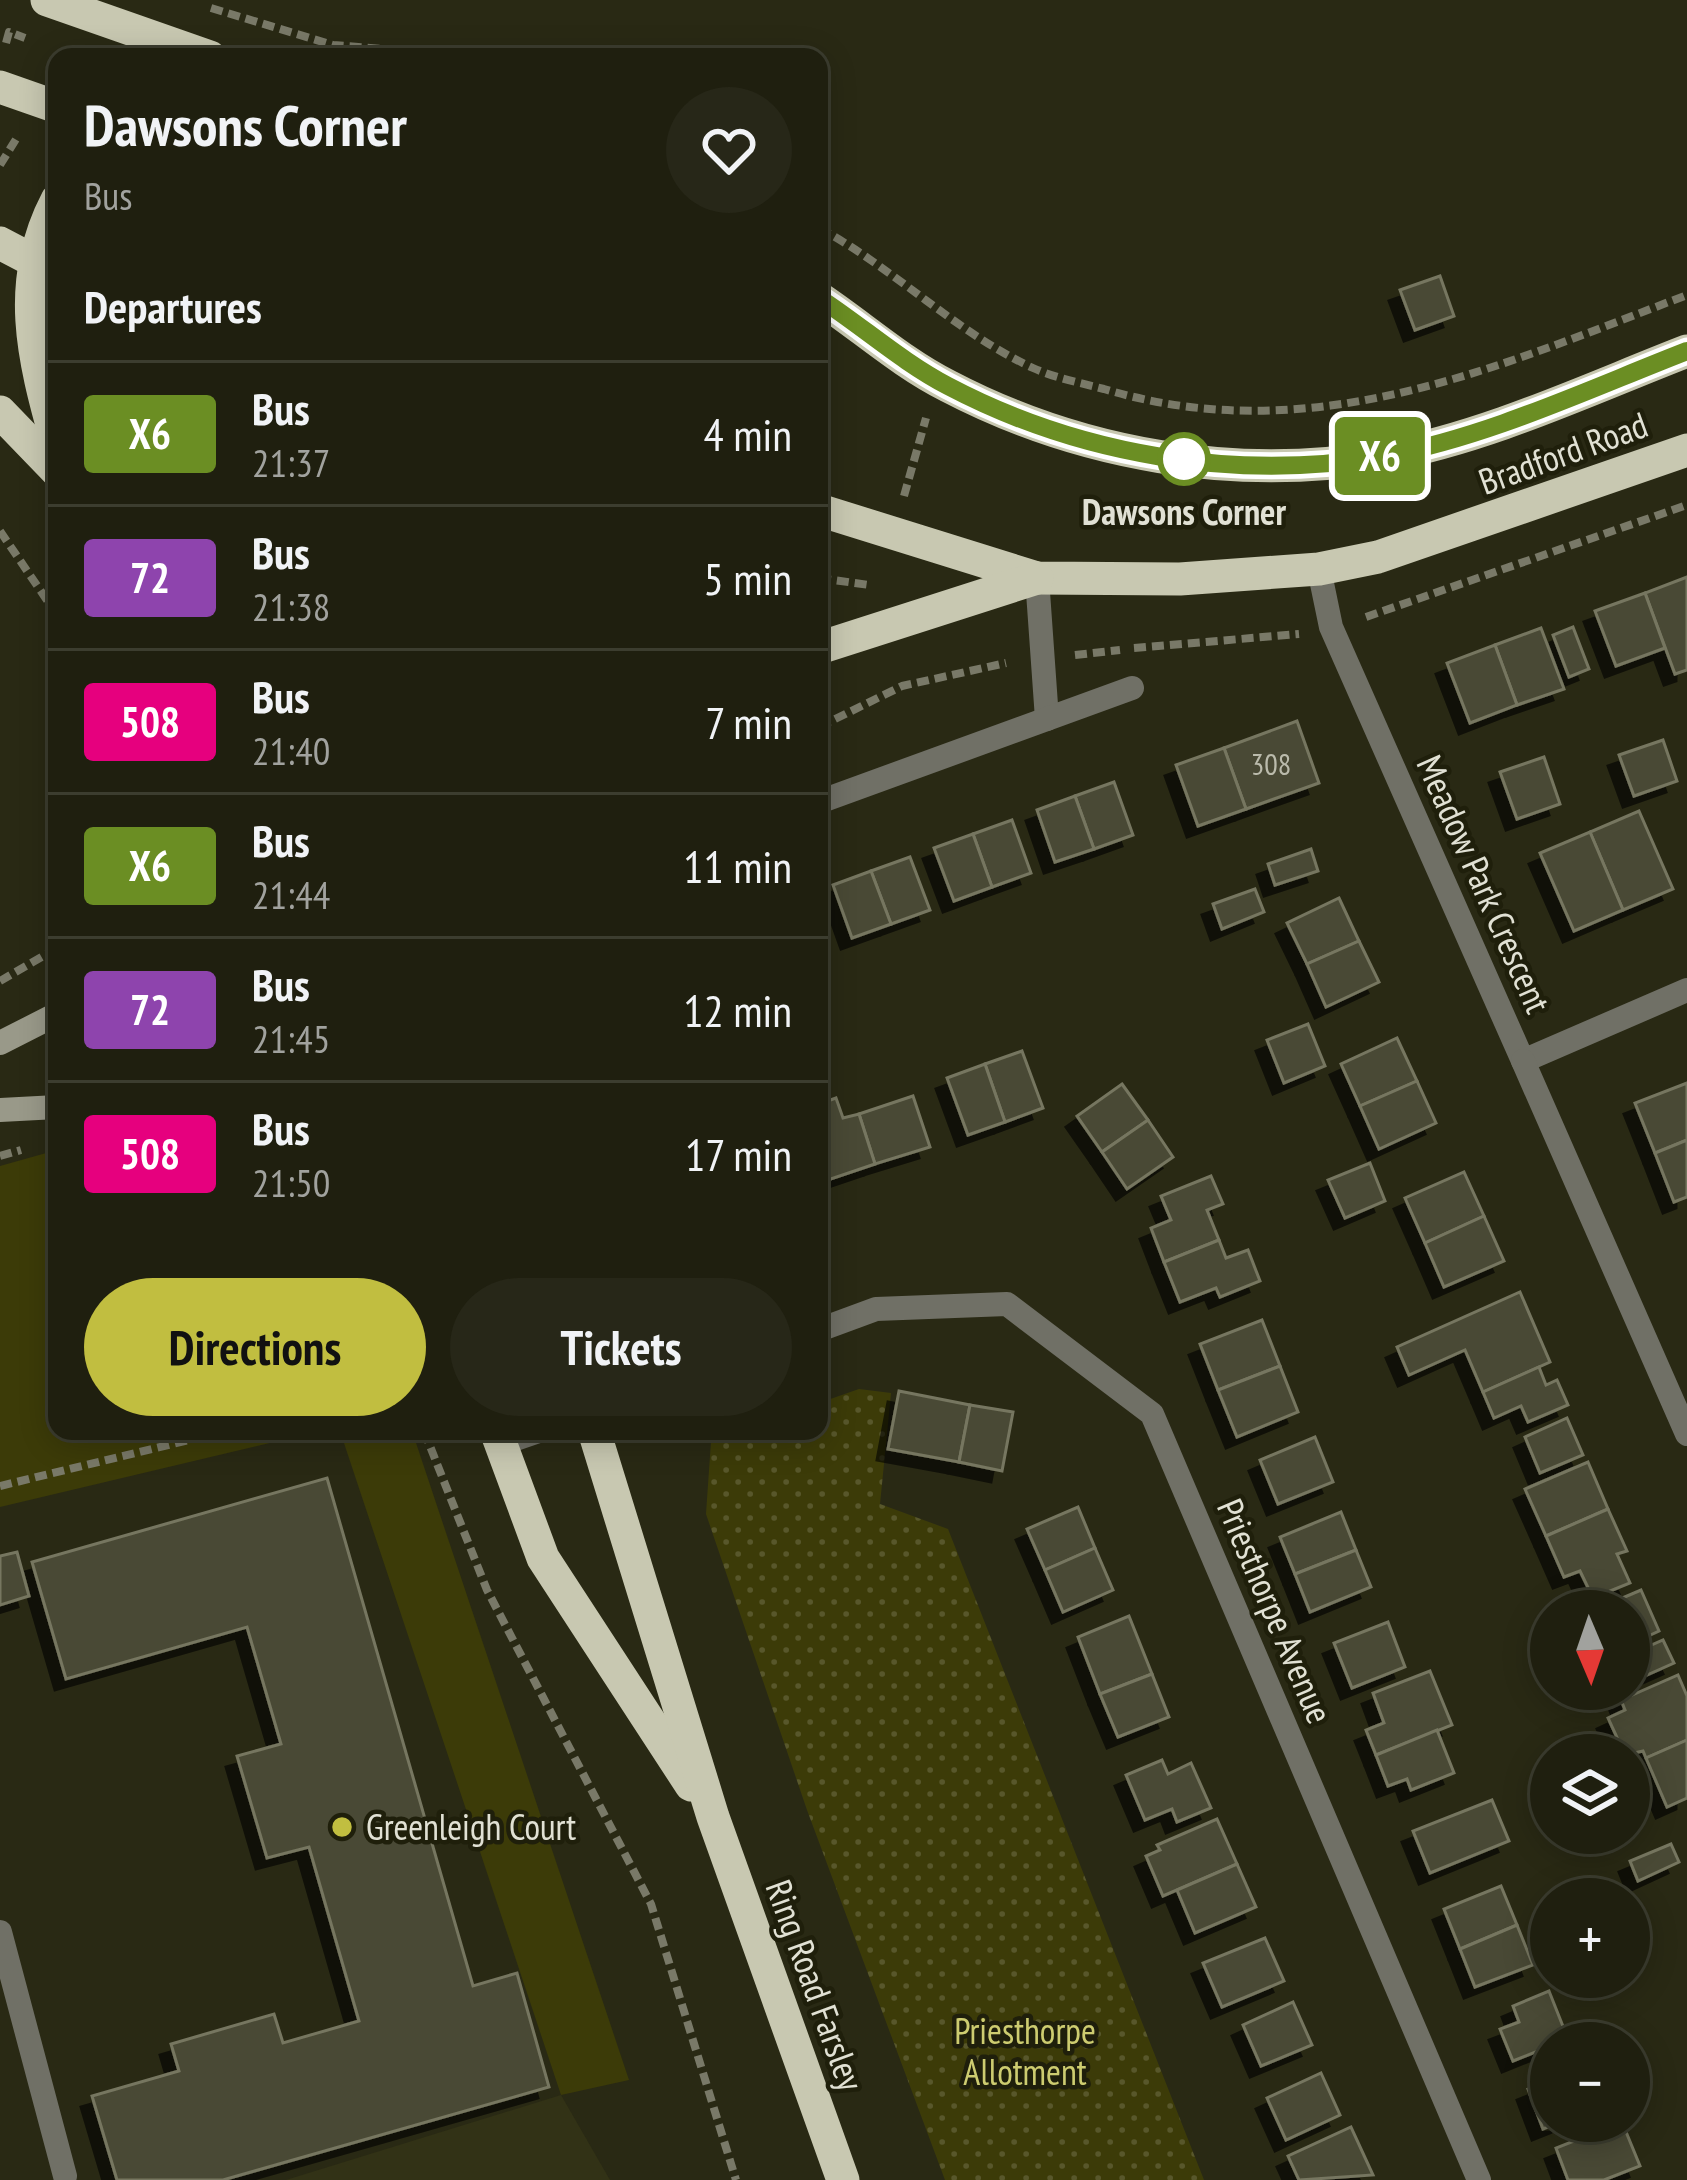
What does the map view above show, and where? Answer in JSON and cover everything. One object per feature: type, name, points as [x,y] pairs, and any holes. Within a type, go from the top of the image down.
[{"type":"highway","points":[[47,0],[184,48]]},
{"type":"highway","points":[[0,87],[48,104]]},
{"type":"highway","points":[[0,243],[45,266],[28,310],[34,360],[48,411]]},
{"type":"highway","name":"Bradford Road","points":[[828,304],[943,384],[1031,425],[1145,456],[1263,465],[1384,456],[1514,418],[1687,351]]},
{"type":"highway","points":[[0,412],[48,462]]},
{"type":"highway","name":"Bradford Road","points":[[1037,578],[1180,578],[1319,568],[1441,538],[1687,450]]},
{"type":"highway","points":[[828,513],[1037,578]]},
{"type":"highway","points":[[828,645],[1037,578]]},
{"type":"highway","points":[[500,1440],[543,1558],[713,1817]]},
{"type":"highway","points":[[597,1440],[713,1817]]},
{"type":"highway","name":"Ring Road Farsley","points":[[713,1817],[843,2180]]},
{"type":"main road","points":[[0,1043],[48,1019]]},
{"type":"main road","points":[[0,1111],[48,1108]]},
{"type":"street","name":"Meadow Park Crescent","points":[[1319,568],[1331,627],[1523,1061],[1687,990]]},
{"type":"street","points":[[1037,578],[1047,719]]},
{"type":"street","points":[[828,799],[1132,688]]},
{"type":"street","points":[[1523,1061],[1687,1434]]},
{"type":"street","name":"Priesthorpe Avenue","points":[[828,1327],[876,1309],[1007,1304],[1152,1414],[1479,2180]]},
{"type":"street","points":[[0,1932],[9,1999],[65,2176]]},
{"type":"path","points":[[206,7],[333,45],[370,48]]},
{"type":"path","points":[[0,165],[12,144]]},
{"type":"path","points":[[828,234],[935,311],[1035,369],[1154,404],[1257,412],[1336,409],[1456,380],[1687,295]]},
{"type":"path","points":[[906,485],[925,420]]},
{"type":"path","points":[[0,531],[48,602]]},
{"type":"path","points":[[828,579],[851,582]]},
{"type":"path","points":[[828,723],[902,686],[1042,658],[1129,649]]},
{"type":"path","points":[[0,981],[48,953]]},
{"type":"path","points":[[0,1486],[189,1440]]},
{"type":"path","points":[[428,1440],[487,1590],[651,1904],[736,2180]]},
{"type":"shaded area","points":[[561,2095],[610,2180],[286,2180]]},
{"type":"green space","points":[[48,1153],[48,1440],[282,1440],[0,1507],[0,1166]]},
{"type":"green space","name":"Priesthorpe Allotment","points":[[859,1389],[891,1393],[880,1504],[948,1529],[1204,2180],[945,2180],[807,1810],[706,1514],[711,1442],[828,1440],[828,1400]]},
{"type":"green space","points":[[343,1440],[415,1440],[629,2080],[561,2095]]},
{"type":"building","points":[[1440,276],[1454,316],[1415,330],[1400,290]]},
{"type":"building","points":[[1687,577],[1687,670],[1675,674],[1645,593]]},
{"type":"building","points":[[1645,593],[1665,648],[1616,666],[1595,611]]},
{"type":"building","points":[[1573,627],[1589,669],[1569,677],[1553,635]]},
{"type":"building","points":[[1541,628],[1564,689],[1517,705],[1495,645]]},
{"type":"building","points":[[1495,645],[1517,705],[1470,723],[1447,663]]},
{"type":"building","points":[[1297,721],[1319,783],[1246,809],[1224,748]]},
{"type":"building","points":[[1663,740],[1677,781],[1634,796],[1619,755]]},
{"type":"building","points":[[1224,748],[1246,809],[1198,826],[1176,765]]},
{"type":"building","points":[[1544,757],[1560,804],[1517,819],[1500,772]]},
{"type":"building","points":[[1114,782],[1133,835],[1094,849],[1075,796]]},
{"type":"building","points":[[1075,796],[1094,849],[1055,862],[1037,810]]},
{"type":"building","points":[[1639,811],[1673,889],[1623,910],[1590,832]]},
{"type":"building","points":[[1012,820],[1031,873],[992,887],[973,834]]},
{"type":"building","points":[[1590,832],[1623,910],[1574,931],[1540,853]]},
{"type":"building","points":[[973,834],[992,887],[954,901],[934,848]]},
{"type":"building","points":[[1311,849],[1318,871],[1275,885],[1268,864]]},
{"type":"building","points":[[910,857],[930,910],[891,924],[871,871]]},
{"type":"building","points":[[871,871],[891,924],[852,938],[833,885]]},
{"type":"building","points":[[1255,889],[1264,912],[1222,929],[1213,904]]},
{"type":"building","points":[[1339,898],[1359,941],[1307,964],[1287,923]]},
{"type":"building","points":[[1359,941],[1379,982],[1326,1007],[1307,964]]},
{"type":"building","points":[[1308,1024],[1325,1066],[1284,1083],[1267,1040]]},
{"type":"building","points":[[1397,1038],[1417,1081],[1360,1106],[1341,1064]]},
{"type":"building","points":[[1022,1051],[1043,1108],[1005,1122],[985,1064]]},
{"type":"building","points":[[985,1064],[1005,1122],[968,1135],[947,1078]]},
{"type":"building","points":[[1417,1081],[1436,1123],[1379,1149],[1360,1106]]},
{"type":"building","points":[[1687,1083],[1687,1140],[1655,1153],[1635,1103]]},
{"type":"building","points":[[1122,1084],[1148,1120],[1102,1152],[1077,1116]]},
{"type":"building","points":[[913,1096],[930,1147],[875,1164],[859,1114]]},
{"type":"building","points":[[836,1098],[843,1118],[859,1114],[875,1164],[828,1180],[828,1101]]},
{"type":"building","points":[[1148,1120],[1173,1157],[1127,1189],[1102,1152]]},
{"type":"building","points":[[1687,1140],[1687,1197],[1674,1202],[1655,1153]]},
{"type":"building","points":[[1370,1163],[1385,1201],[1345,1218],[1328,1180]]},
{"type":"building","points":[[1464,1172],[1484,1216],[1425,1243],[1405,1198]]},
{"type":"building","points":[[1211,1176],[1223,1204],[1207,1210],[1219,1240],[1164,1262],[1151,1228],[1171,1220],[1161,1196]]},
{"type":"building","points":[[1484,1216],[1504,1261],[1444,1287],[1425,1243]]},
{"type":"building","points":[[1219,1240],[1226,1258],[1248,1250],[1260,1281],[1220,1297],[1216,1288],[1180,1302],[1164,1262]]},
{"type":"building","points":[[1520,1292],[1550,1362],[1483,1392],[1465,1350],[1409,1375],[1397,1347]]},
{"type":"building","points":[[1262,1320],[1280,1366],[1218,1390],[1200,1344]]},
{"type":"building","points":[[1280,1366],[1298,1412],[1237,1437],[1218,1390]]},
{"type":"building","points":[[1539,1367],[1546,1385],[1557,1380],[1568,1405],[1528,1422],[1521,1406],[1494,1418],[1483,1392]]},
{"type":"building","points":[[899,1391],[970,1405],[959,1462],[888,1449]]},
{"type":"building","points":[[970,1405],[1013,1412],[1002,1471],[959,1462]]},
{"type":"building","points":[[1567,1418],[1583,1455],[1540,1473],[1525,1437]]},
{"type":"building","points":[[1315,1437],[1333,1482],[1278,1504],[1260,1460]]},
{"type":"building","points":[[1588,1462],[1608,1509],[1546,1536],[1525,1489]]},
{"type":"building","name":"Greenleigh Court","points":[[327,1478],[473,1986],[517,1973],[549,2087],[223,2180],[117,2180],[92,2096],[179,2071],[171,2044],[274,2014],[283,2043],[359,2021],[309,1847],[267,1858],[237,1756],[281,1744],[247,1627],[66,1679],[32,1562]]},
{"type":"building","points":[[1078,1507],[1095,1548],[1045,1570],[1027,1529]]},
{"type":"building","points":[[1608,1509],[1627,1551],[1617,1554],[1630,1583],[1613,1590],[1589,1590],[1580,1571],[1564,1577],[1546,1536]]},
{"type":"building","points":[[1341,1512],[1356,1550],[1295,1574],[1280,1537]]},
{"type":"building","points":[[1095,1548],[1113,1590],[1063,1612],[1045,1570]]},
{"type":"building","points":[[1356,1550],[1371,1587],[1310,1612],[1295,1574]]},
{"type":"building","points":[[17,1552],[29,1596],[0,1605],[0,1556]]},
{"type":"building","points":[[1650,1610],[1659,1631],[1650,1635]]},
{"type":"building","points":[[1129,1616],[1152,1674],[1100,1694],[1078,1637]]},
{"type":"building","points":[[1388,1622],[1405,1667],[1352,1688],[1334,1643]]},
{"type":"building","points":[[1663,1640],[1674,1663],[1650,1674],[1650,1646]]},
{"type":"building","points":[[1430,1671],[1452,1725],[1376,1755],[1366,1730],[1384,1723],[1373,1693]]},
{"type":"building","points":[[1152,1674],[1169,1717],[1118,1737],[1100,1694]]},
{"type":"building","points":[[1678,1675],[1687,1696],[1687,1740],[1650,1756],[1650,1734],[1615,1734],[1608,1718],[1625,1710],[1650,1710],[1650,1687]]},
{"type":"building","points":[[1437,1730],[1454,1773],[1411,1790],[1407,1779],[1388,1786],[1376,1755]]},
{"type":"building","points":[[1687,1740],[1687,1798],[1667,1807],[1650,1756]]},
{"type":"building","points":[[1162,1760],[1168,1774],[1191,1763],[1211,1808],[1177,1822],[1172,1809],[1145,1820],[1126,1775]]},
{"type":"building","points":[[1492,1800],[1509,1841],[1430,1873],[1413,1831]]},
{"type":"building","points":[[1217,1819],[1237,1864],[1163,1896],[1146,1856],[1160,1850],[1157,1845]]},
{"type":"building","points":[[1671,1844],[1679,1862],[1637,1878],[1630,1861]]},
{"type":"building","points":[[1237,1864],[1256,1907],[1195,1933],[1177,1890]]},
{"type":"building","points":[[1501,1886],[1517,1925],[1460,1949],[1444,1909]]},
{"type":"building","points":[[1517,1925],[1530,1966],[1475,1987],[1460,1949]]},
{"type":"building","points":[[1265,1938],[1284,1981],[1222,2007],[1203,1963]]},
{"type":"building","points":[[1532,1998],[1552,1998],[1561,2022],[1530,2022],[1530,2054],[1513,2061],[1500,2029],[1519,2022],[1513,2006]]},
{"type":"building","points":[[1293,2002],[1312,2045],[1261,2066],[1243,2025]]},
{"type":"building","points":[[1321,2073],[1340,2115],[1286,2140],[1267,2098]]},
{"type":"building","points":[[1351,2127],[1373,2175],[1299,2180],[1288,2156]]},
{"type":"building","points":[[1571,2142],[1630,2142],[1640,2166],[1604,2180],[1568,2180],[1556,2148]]},
{"type":"bus line","name":"X6","points":[[828,304],[943,384],[1031,425],[1145,456],[1263,465],[1384,456],[1514,418],[1687,351]]},
{"type":"place","name":"Dawsons Corner","points":[[1184,459]]},
{"type":"place","name":"Greenleigh Court","points":[[342,1827]]}]
